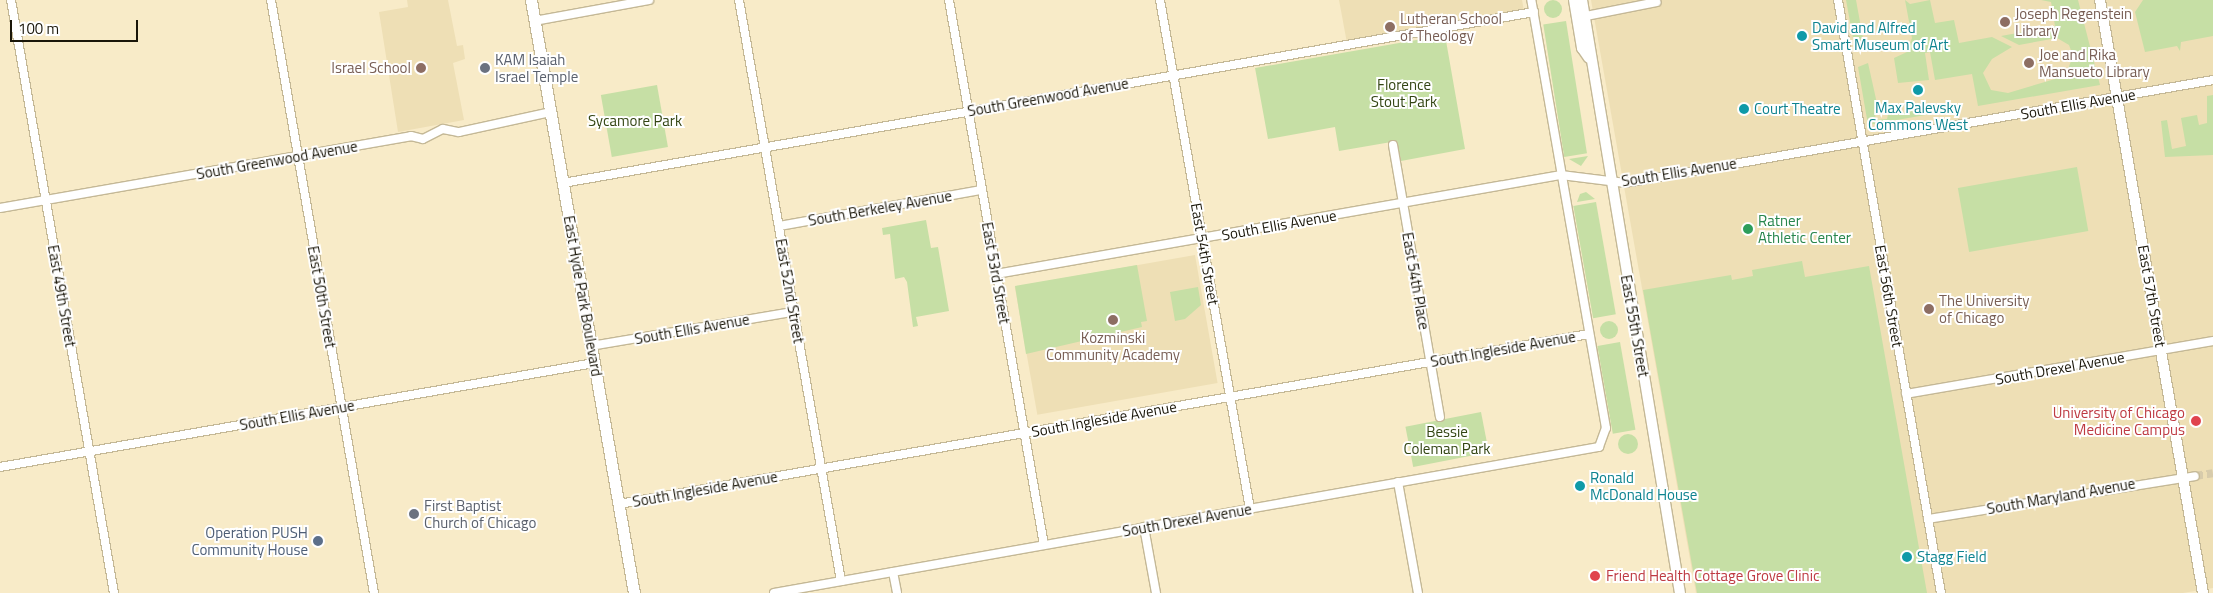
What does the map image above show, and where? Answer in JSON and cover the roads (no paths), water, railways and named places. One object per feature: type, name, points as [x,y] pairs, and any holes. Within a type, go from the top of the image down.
[{"type":"main road","name":"East Hyde Park Boulevard","points":[[531,0],[634,593]]},
{"type":"street","name":"East 49th Street","points":[[11,0],[114,593]]},
{"type":"street","name":"East 50th Street","points":[[271,0],[374,593]]},
{"type":"street","points":[[534,21],[649,0]]},
{"type":"street","name":"East 52nd Street","points":[[739,0],[840,581]]},
{"type":"street","name":"East 53rd Street","points":[[949,0],[1044,545]]},
{"type":"street","name":"East 54th Street","points":[[1160,0],[1250,509]]},
{"type":"street","points":[[1532,0],[1589,334]]},
{"type":"street","name":"East 55th Street","points":[[1574,0],[1581,17],[1589,58],[1680,593]]},
{"type":"street","name":"East 55th Street","points":[[1581,17],[1582,0]]},
{"type":"street","name":"East 56th Street","points":[[1838,0],[1941,593]]},
{"type":"street","name":"East 57th Street","points":[[2100,0],[2203,593]]},
{"type":"street","points":[[1581,17],[1657,2]]},
{"type":"street","name":"South Greenwood Avenue","points":[[563,183],[1534,12]]},
{"type":"street","name":"South Ellis Avenue","points":[[996,274],[1561,175],[1626,183],[2213,80]]},
{"type":"street","name":"South Greenwood Avenue","points":[[0,208],[411,136],[423,139],[443,129],[459,132],[551,112]]},
{"type":"street","name":"East 54th Place","points":[[1393,145],[1440,417]]},
{"type":"street","name":"South Berkeley Avenue","points":[[778,226],[982,190]]},
{"type":"street","name":"South Ellis Avenue","points":[[591,346],[793,312]]},
{"type":"street","name":"South Drexel Avenue","points":[[774,593],[1599,447],[1606,428],[1589,334]]},
{"type":"street","name":"South Ingleside Avenue","points":[[619,504],[1589,334]]},
{"type":"street","name":"South Drexel Avenue","points":[[1906,394],[2213,341]]},
{"type":"street","name":"South Ellis Avenue","points":[[0,467],[594,363]]},
{"type":"street","name":"South Maryland Avenue","points":[[1928,519],[2195,476]]},
{"type":"street","points":[[1398,482],[1418,593]]},
{"type":"street","points":[[1144,527],[1156,593]]},
{"type":"street","points":[[893,572],[896,593]]},
{"type":"tunnel","points":[[2195,476],[2213,473]]},
{"type":"place","name":"Joseph Regenstein Library","points":[[2005,22]]},
{"type":"place","name":"Lutheran School of Theology","points":[[1390,27]]},
{"type":"place","name":"David and Alfred Smart Museum of Art","points":[[1802,36]]},
{"type":"place","name":"Joe and Rika Mansueto Library","points":[[2029,63]]},
{"type":"place","name":"Israel School","points":[[421,68]]},
{"type":"place","name":"KAM Isaiah Israel Temple","points":[[485,68]]},
{"type":"place","name":"Max Palevsky Commons West","points":[[1918,90]]},
{"type":"place","name":"Court Theatre","points":[[1744,109]]},
{"type":"place","name":"Ratner Athletic Center","points":[[1748,229]]},
{"type":"place","name":"The University of Chicago","points":[[1929,309]]},
{"type":"place","name":"Kozminski Community Academy","points":[[1113,320]]},
{"type":"place","name":"University of Chicago Medicine Campus","points":[[2196,421]]},
{"type":"place","name":"Ronald McDonald House","points":[[1580,486]]},
{"type":"place","name":"First Baptist Church of Chicago","points":[[414,514]]},
{"type":"place","name":"Operation PUSH Community House","points":[[318,541]]},
{"type":"place","name":"Stagg Field","points":[[1907,557]]},
{"type":"place","name":"Friend Health Cottage Grove Clinic","points":[[1595,576]]},
{"type":"park label","name":"Florence Stout Park","points":[[1404,92]]},
{"type":"park label","name":"Sycamore Park","points":[[635,121]]},
{"type":"park label","name":"Bessie Coleman Park","points":[[1447,440]]}]
